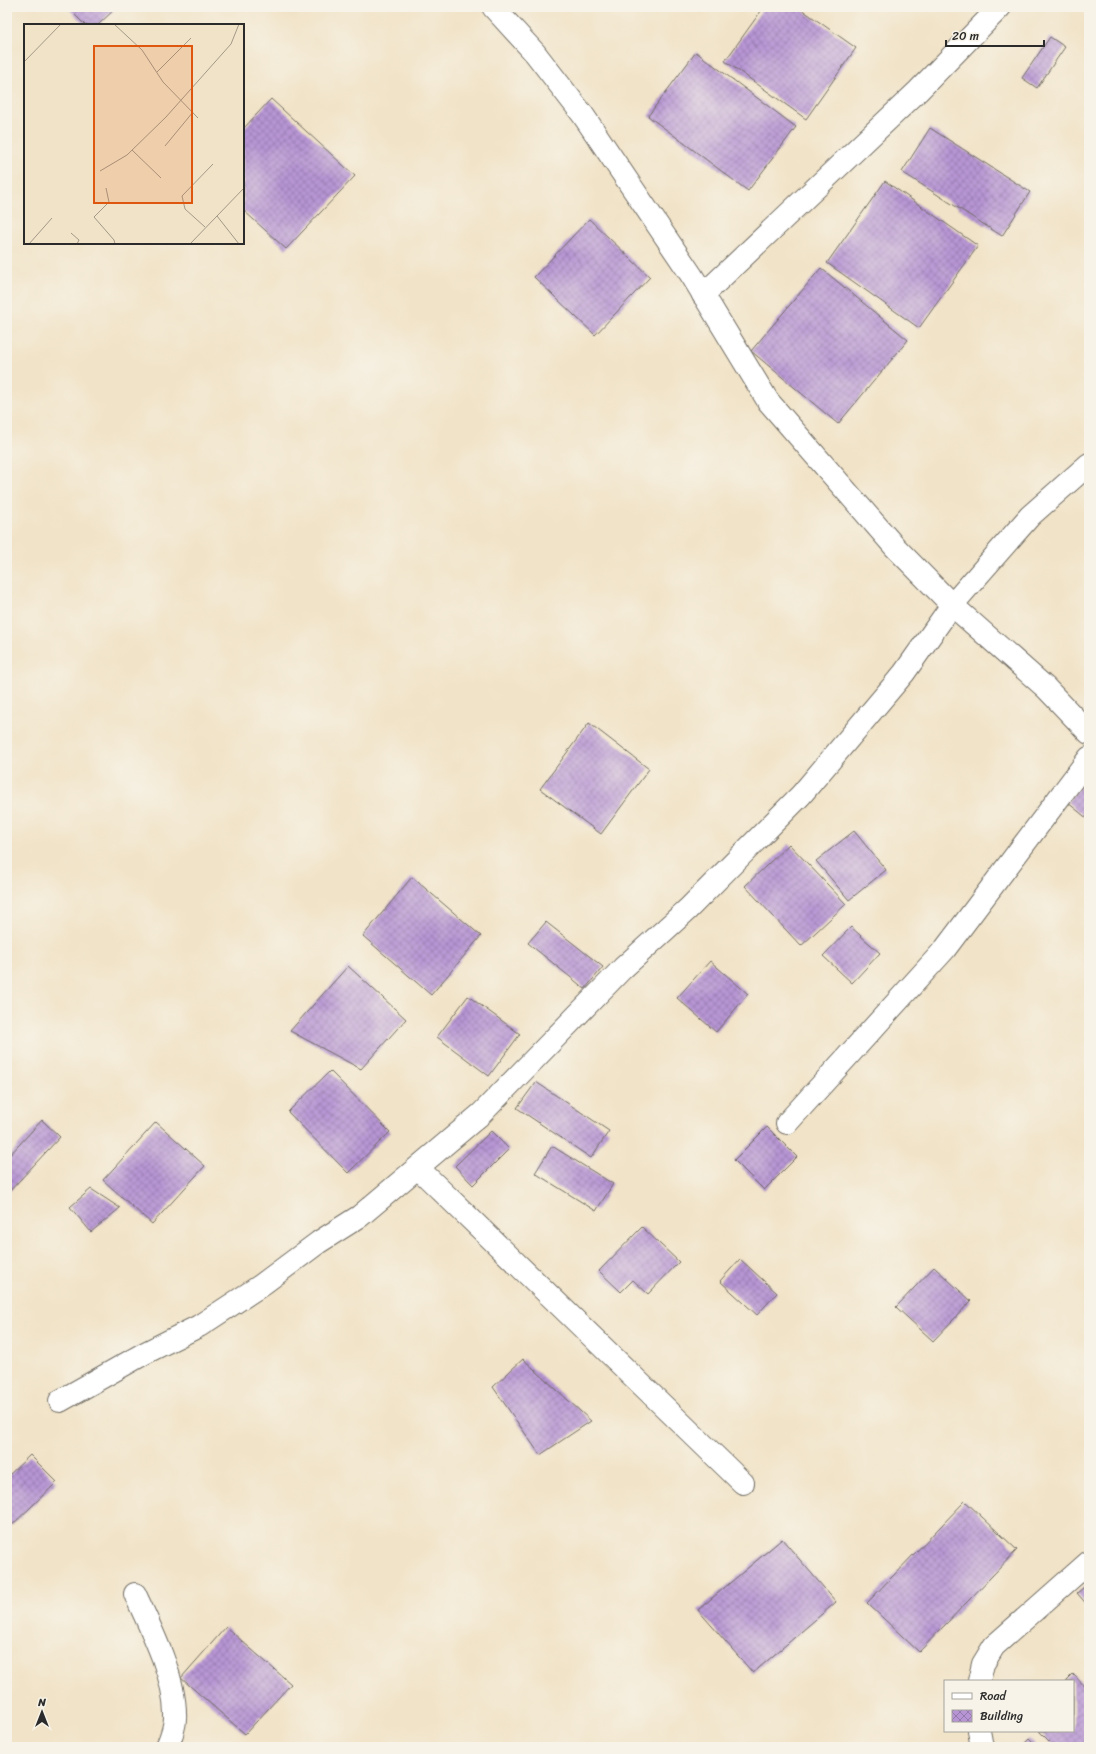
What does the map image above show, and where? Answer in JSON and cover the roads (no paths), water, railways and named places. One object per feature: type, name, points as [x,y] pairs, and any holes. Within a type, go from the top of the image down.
[{"type":"street","points":[[493,7],[535,53],[583,115],[692,276],[768,401],[895,547],[952,604],[1046,688],[1089,733]]},
{"type":"street","points":[[703,295],[918,91],[1000,7]]},
{"type":"street","points":[[60,1401],[145,1352],[199,1326],[260,1286],[319,1242],[360,1216],[481,1114],[623,968],[688,908],[790,806],[904,673],[952,604],[1030,516],[1089,464]]},
{"type":"street","points":[[787,1123],[945,949],[1089,758]]},
{"type":"street","points":[[418,1168],[743,1483]]},
{"type":"street","points":[[979,1680],[983,1664],[994,1646],[1089,1562]]},
{"type":"street","points":[[135,1594],[158,1646],[174,1697],[176,1715],[167,1747]]},
{"type":"street","points":[[979,1732],[982,1747]]}]
